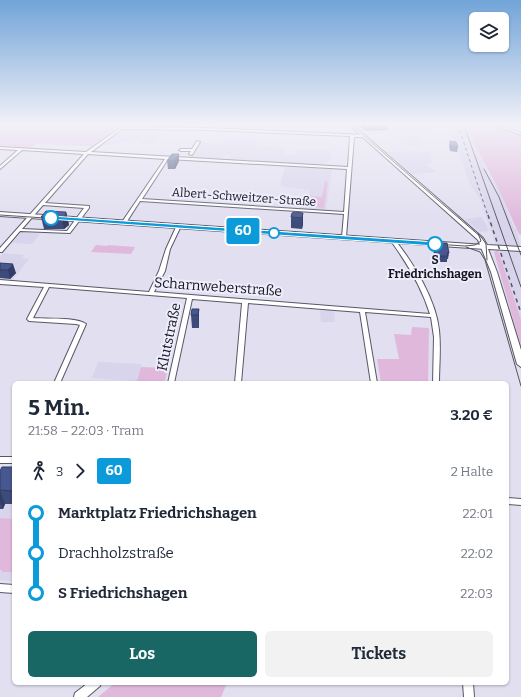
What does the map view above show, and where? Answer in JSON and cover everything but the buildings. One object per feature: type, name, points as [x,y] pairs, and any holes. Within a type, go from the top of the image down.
[{"type":"main road","points":[[389,158],[481,238],[521,364]]},
{"type":"main road","points":[[485,247],[521,249]]},
{"type":"street","points":[[0,168],[12,158]]},
{"type":"street","points":[[0,251],[83,158]]},
{"type":"street","points":[[159,158],[350,168]]},
{"type":"street","points":[[124,222],[167,158]]},
{"type":"street","points":[[344,237],[351,158]]},
{"type":"street","name":"Albert-Schweitzer-Straße","points":[[140,200],[346,213]]},
{"type":"street","points":[[18,230],[68,232],[87,208],[41,204]]},
{"type":"street","points":[[0,214],[30,216],[44,222],[78,219],[178,228],[344,237],[485,247]]},
{"type":"street","points":[[37,231],[44,222]]},
{"type":"street","points":[[151,294],[161,276],[168,249],[178,228]]},
{"type":"street","points":[[393,241],[422,288],[434,316],[437,333],[436,381]]},
{"type":"street","name":"Scharnweberstraße","points":[[0,282],[434,316]]},
{"type":"street","points":[[47,286],[30,319],[76,322],[83,324],[58,381]]},
{"type":"street","name":"Klutstraße","points":[[172,381],[190,297]]},
{"type":"street","points":[[238,381],[245,301]]},
{"type":"street","points":[[362,310],[374,381]]},
{"type":"street","points":[[0,460],[12,460]]},
{"type":"street","points":[[509,501],[521,502]]},
{"type":"street","points":[[0,588],[12,589]]},
{"type":"street","points":[[79,697],[94,685]]},
{"type":"street","points":[[468,685],[469,697]]},
{"type":"shaded area","points":[[198,158],[223,158],[222,159]]},
{"type":"shaded area","points":[[230,158],[331,158],[331,160],[319,165],[230,160]]},
{"type":"shaded area","points":[[394,158],[431,158],[432,163],[426,164],[436,172],[413,174]]},
{"type":"shaded area","points":[[460,158],[480,158],[489,175],[496,184],[513,226],[517,231],[521,248],[521,320],[481,201],[469,182]]},
{"type":"shaded area","points":[[481,158],[521,158],[521,235],[519,234],[496,184]]},
{"type":"shaded area","points":[[285,167],[332,169],[326,210],[299,209],[301,198],[308,198],[310,190],[280,186]]},
{"type":"shaded area","points":[[325,181],[328,181],[324,208],[308,206],[310,196],[322,197]]},
{"type":"shaded area","points":[[481,217],[489,231],[480,232],[465,219]]},
{"type":"shaded area","points":[[22,232],[40,234],[32,244],[12,243]]},
{"type":"shaded area","points":[[96,245],[135,247],[131,254],[91,252]]},
{"type":"shaded area","points":[[498,250],[521,320],[521,347],[494,252]]},
{"type":"shaded area","points":[[3,253],[24,255],[22,258],[29,259],[12,281],[0,280],[0,257]]},
{"type":"shaded area","points":[[320,310],[334,311],[335,322],[321,322]]},
{"type":"shaded area","points":[[412,327],[429,328],[428,381],[381,381],[377,359],[399,359],[394,334],[411,335]]},
{"type":"shaded area","points":[[98,362],[142,364],[137,381],[92,378]]},
{"type":"shaded area","points":[[141,367],[168,368],[165,381],[137,381]]},
{"type":"shaded area","points":[[0,467],[12,467],[12,581],[0,580]]},
{"type":"shaded area","points":[[0,518],[12,519],[12,572],[2,572],[2,570],[0,570]]},
{"type":"shaded area","points":[[113,685],[226,685],[221,697],[98,697]]},
{"type":"tram line","points":[[389,158],[479,235]]},
{"type":"tram line","points":[[475,158],[521,287]]},
{"type":"tram line","points":[[484,169],[499,197],[521,255]]},
{"type":"tram line","points":[[0,215],[465,246],[475,245],[481,241],[479,235]]},
{"type":"tram line","name":"60","points":[[51,218],[435,244]]},
{"type":"tram line","points":[[479,235],[486,244],[487,260]]},
{"type":"tram line","points":[[466,247],[480,252],[485,260],[521,386]]},
{"type":"railway","points":[[469,158],[488,216]]},
{"type":"railway","points":[[488,215],[521,313]]},
{"type":"place","name":"S Friedrichshagen","points":[[435,244]]}]
